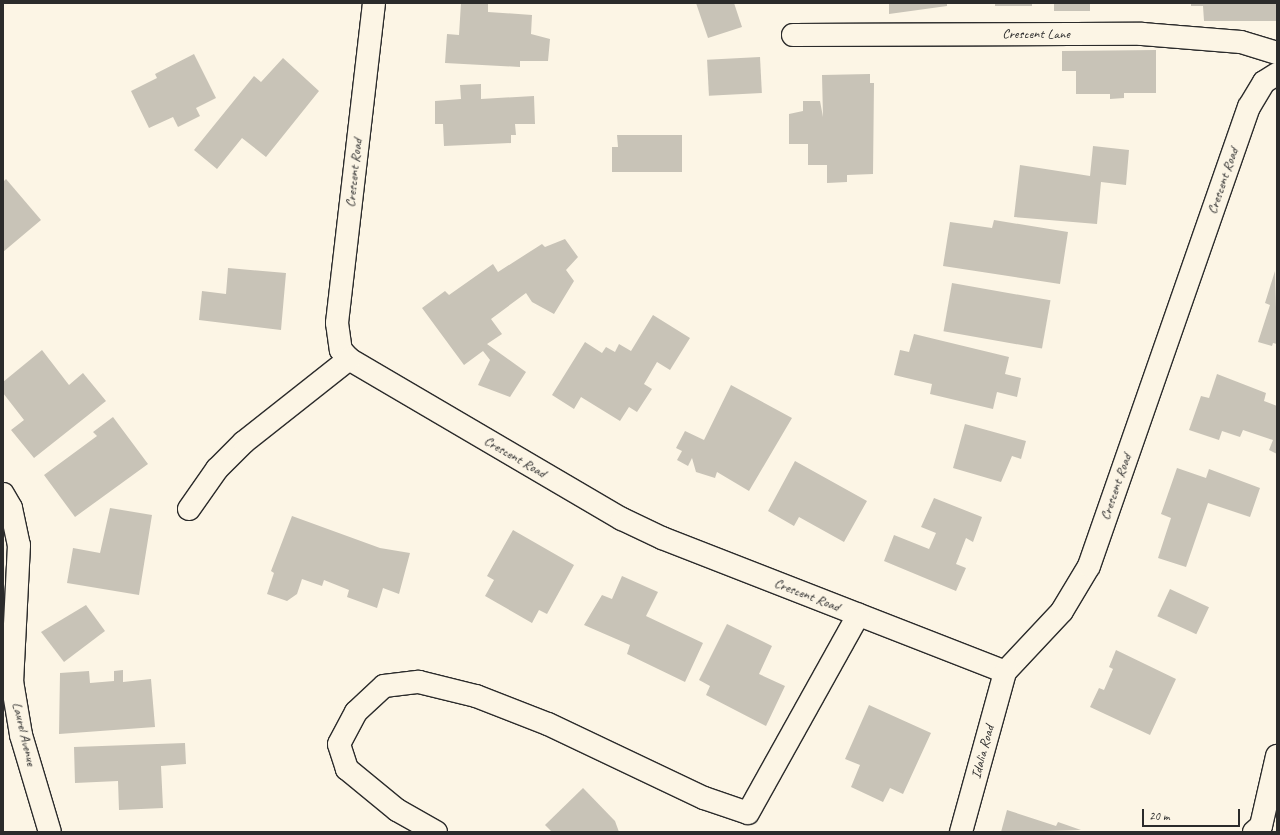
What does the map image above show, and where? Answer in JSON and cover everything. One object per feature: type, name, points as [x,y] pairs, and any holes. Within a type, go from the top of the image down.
[{"type":"street","name":"Crescent Road","points":[[374,3],[337,324],[339,344],[349,359],[622,519],[662,538],[1005,672],[1058,616],[1089,566],[1249,107],[1264,82],[1277,74]]},
{"type":"street","name":"Crescent Lane","points":[[793,35],[1142,34],[1241,42],[1277,53]]},
{"type":"street","points":[[189,509],[217,469],[244,442],[349,359]]},
{"type":"street","name":"Laurel Avenue","points":[[3,494],[11,508],[20,545],[12,681],[21,735],[50,832]]},
{"type":"street","points":[[436,832],[397,810],[347,769],[339,744],[356,712],[384,686],[419,682],[476,696],[548,724],[704,798],[748,813],[858,615]]},
{"type":"street","name":"Idalia Road","points":[[961,832],[1005,672]]},
{"type":"street","points":[[1254,832],[1261,826],[1277,756]]},
{"type":"building","points":[[461,3],[488,3],[488,12],[532,15],[531,34],[550,39],[548,61],[520,61],[520,67],[445,63],[447,34],[459,35]]},
{"type":"building","points":[[696,3],[734,3],[742,27],[708,38]]},
{"type":"building","points":[[889,3],[947,3],[947,6],[889,14]]},
{"type":"building","points":[[995,3],[1032,3],[1032,6],[995,6]]},
{"type":"building","points":[[1054,3],[1090,3],[1090,11],[1054,11]]},
{"type":"building","points":[[1191,3],[1277,3],[1277,21],[1204,21],[1203,6],[1191,6]]},
{"type":"building","points":[[1156,50],[1156,93],[1124,93],[1124,98],[1110,99],[1110,94],[1076,94],[1076,71],[1062,71],[1062,51]]},
{"type":"building","points":[[194,54],[216,98],[196,108],[200,116],[178,127],[173,117],[149,128],[131,91],[157,78],[155,74]]},
{"type":"building","points":[[760,57],[762,93],[709,96],[707,60]]},
{"type":"building","points":[[283,58],[319,91],[266,157],[242,138],[217,169],[194,150],[254,76],[261,82]]},
{"type":"building","points":[[870,74],[870,83],[874,83],[873,174],[847,175],[847,182],[827,183],[827,165],[808,165],[808,144],[789,144],[789,114],[803,111],[803,101],[820,101],[823,117],[822,75]]},
{"type":"building","points":[[481,84],[481,99],[534,96],[535,124],[515,124],[516,135],[511,135],[511,143],[444,146],[443,124],[435,124],[435,101],[461,99],[460,85]]},
{"type":"building","points":[[617,135],[682,135],[682,172],[612,172],[612,147],[618,147]]},
{"type":"building","points":[[1093,146],[1129,150],[1126,185],[1101,182],[1097,224],[1014,217],[1020,165],[1090,176]]},
{"type":"building","points":[[6,179],[41,220],[3,252],[3,182]]},
{"type":"building","points":[[994,220],[1068,232],[1060,284],[943,266],[950,222],[992,228]]},
{"type":"building","points":[[565,239],[578,257],[566,270],[574,281],[554,314],[532,302],[526,293],[491,319],[502,334],[487,344],[526,372],[510,397],[478,385],[490,360],[483,351],[464,365],[422,308],[445,291],[449,295],[493,264],[498,272],[542,244],[545,247]]},
{"type":"building","points":[[228,268],[286,273],[281,330],[199,320],[202,291],[226,294]]},
{"type":"building","points":[[1275,271],[1277,344],[1273,343],[1272,346],[1258,342],[1270,305],[1265,303]]},
{"type":"building","points":[[952,283],[1050,300],[1042,349],[943,331]]},
{"type":"building","points":[[653,315],[690,338],[670,370],[657,362],[644,384],[652,389],[637,412],[629,407],[620,421],[581,397],[574,409],[552,395],[585,342],[602,353],[606,347],[615,352],[619,344],[631,351]]},
{"type":"building","points":[[914,334],[1009,357],[1005,374],[1021,378],[1017,397],[997,392],[993,409],[930,394],[932,384],[894,375],[900,350],[909,352]]},
{"type":"building","points":[[42,350],[69,385],[83,373],[106,401],[34,458],[11,430],[24,420],[3,393],[3,382]]},
{"type":"building","points":[[1217,374],[1266,393],[1264,401],[1277,406],[1277,454],[1269,450],[1273,440],[1243,430],[1240,437],[1222,431],[1219,440],[1189,430],[1201,396],[1209,398]]},
{"type":"building","points":[[731,385],[792,418],[749,491],[717,472],[715,478],[696,472],[692,458],[688,466],[677,460],[682,451],[676,448],[685,431],[704,440]]},
{"type":"building","points":[[113,417],[148,464],[75,517],[44,475],[97,436],[93,432]]},
{"type":"building","points":[[965,424],[1026,441],[1021,459],[1012,456],[1001,482],[953,468]]},
{"type":"building","points":[[795,461],[867,501],[844,542],[799,517],[794,526],[768,511]]},
{"type":"building","points":[[1177,468],[1206,478],[1209,469],[1260,488],[1250,517],[1208,503],[1186,567],[1158,558],[1171,518],[1161,514]]},
{"type":"building","points":[[934,498],[982,517],[973,542],[966,538],[956,564],[966,568],[956,591],[884,561],[894,535],[929,549],[936,533],[921,527]]},
{"type":"building","points":[[110,508],[152,515],[139,595],[67,583],[73,548],[100,553]]},
{"type":"building","points":[[292,516],[380,548],[410,553],[399,594],[383,588],[377,608],[347,597],[349,590],[324,580],[322,586],[302,579],[297,594],[287,601],[267,594],[274,573],[271,571]]},
{"type":"building","points":[[513,530],[574,565],[547,614],[539,610],[532,623],[485,596],[494,580],[487,576]]},
{"type":"building","points":[[622,576],[658,592],[646,616],[703,643],[685,682],[627,654],[630,645],[584,625],[602,595],[612,599]]},
{"type":"building","points":[[1170,589],[1209,607],[1196,634],[1157,616]]},
{"type":"building","points":[[86,605],[105,631],[64,662],[41,632]]},
{"type":"building","points":[[727,624],[772,646],[759,674],[785,686],[766,726],[706,695],[710,686],[699,680]]},
{"type":"building","points":[[1116,650],[1176,679],[1150,735],[1090,707],[1099,688],[1104,690],[1113,669],[1109,667]]},
{"type":"building","points":[[123,670],[123,682],[151,679],[155,727],[59,734],[60,673],[89,671],[90,683],[114,681],[114,671]]},
{"type":"building","points":[[869,705],[931,733],[903,794],[890,788],[883,802],[851,787],[860,765],[845,759]]},
{"type":"building","points":[[185,743],[186,764],[161,766],[163,808],[119,810],[118,781],[75,783],[74,747]]},
{"type":"building","points":[[583,788],[615,821],[619,832],[552,832],[545,825]]},
{"type":"building","points":[[1007,810],[1056,826],[1058,822],[1081,830],[1001,832]]}]
